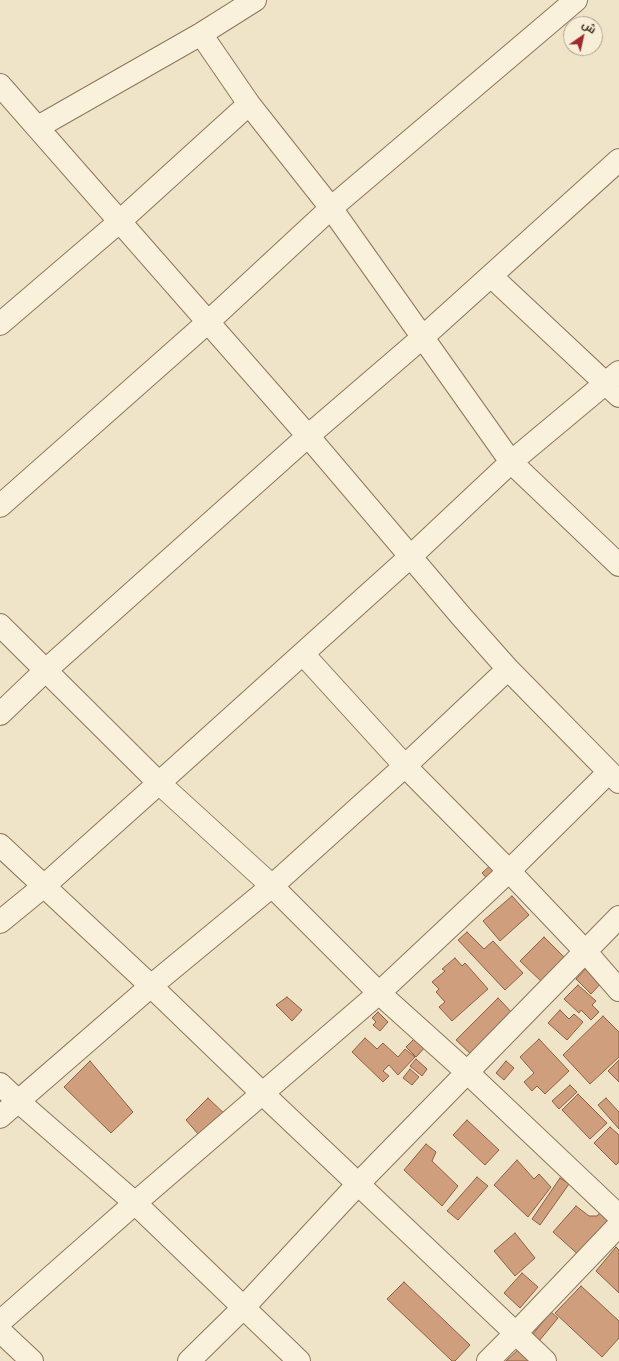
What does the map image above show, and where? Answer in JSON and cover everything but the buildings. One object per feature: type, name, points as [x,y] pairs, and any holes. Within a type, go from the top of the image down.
[{"type":"street","points":[[38,127],[201,34],[255,0]]},
{"type":"street","points":[[0,506],[208,322],[331,208],[576,0]]},
{"type":"street","points":[[201,34],[249,104],[331,208],[511,462],[619,565]]},
{"type":"street","points":[[0,85],[308,436],[461,616],[508,669],[614,778],[509,871],[378,993],[0,1322]]},
{"type":"street","points":[[5,311],[120,222],[249,104]]},
{"type":"street","points":[[0,714],[46,670],[308,436],[423,337],[619,160]]},
{"type":"street","points":[[0,922],[44,886],[159,784],[411,556],[511,462],[614,384],[491,276]]},
{"type":"street","points":[[0,625],[159,784],[272,886],[378,993],[468,1073],[619,1216]]},
{"type":"street","points":[[303,654],[405,766],[509,871],[585,951],[619,990]]},
{"type":"street","points":[[0,1116],[151,986],[272,886],[405,766],[508,669]]},
{"type":"street","points":[[0,845],[151,986],[545,1361]]},
{"type":"street","points":[[189,1361],[244,1307],[358,1184],[619,917]]},
{"type":"street","points":[[0,1084],[135,1203],[299,1361]]},
{"type":"street","points":[[488,1361],[619,1225]]},
{"type":"street","points":[[0,1331],[32,1361]]}]
